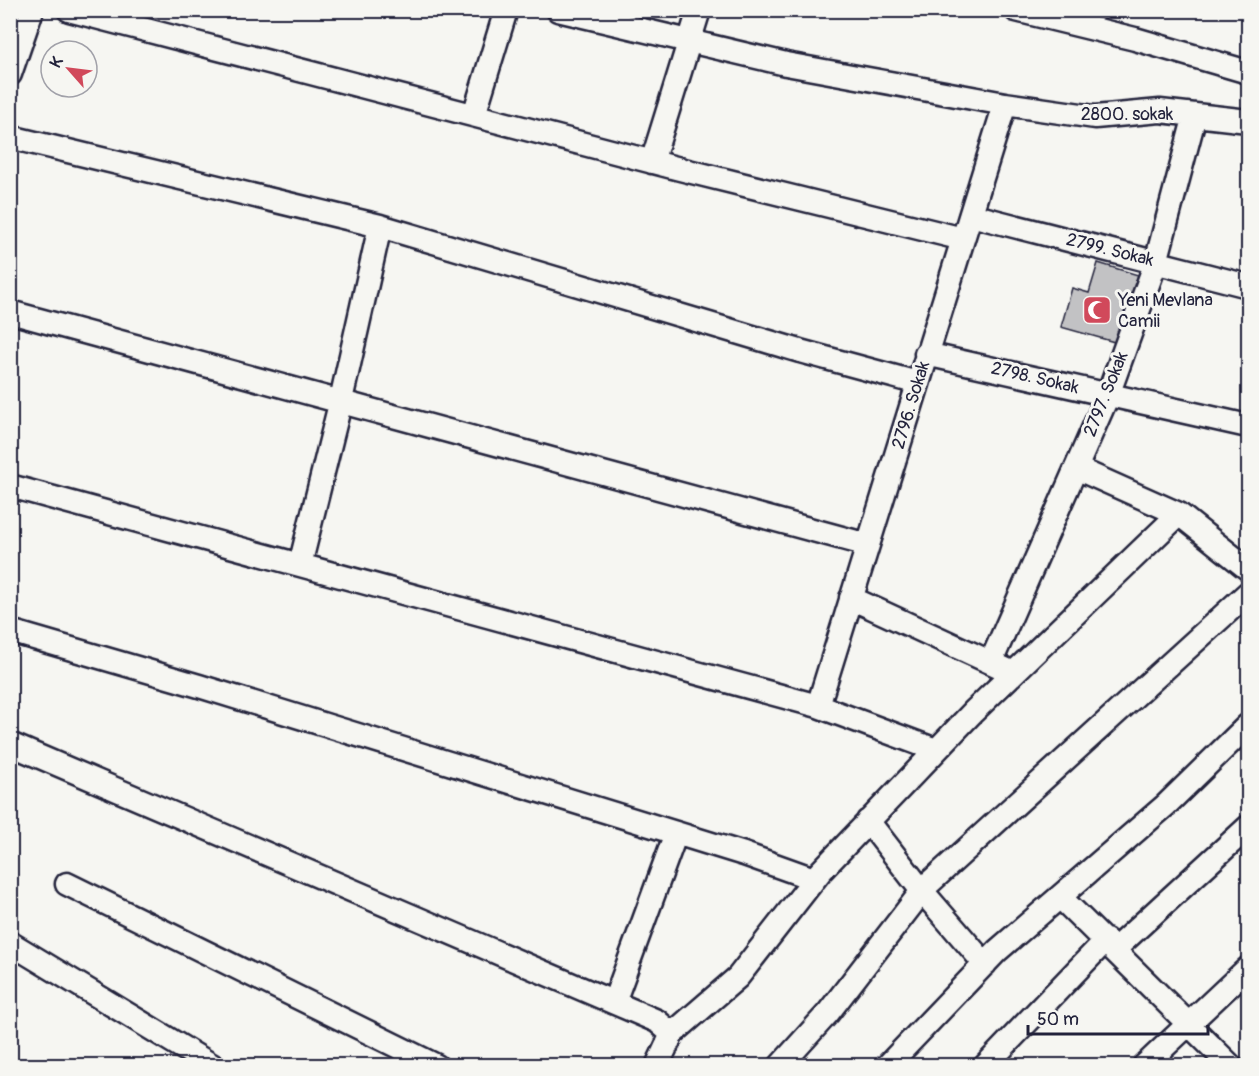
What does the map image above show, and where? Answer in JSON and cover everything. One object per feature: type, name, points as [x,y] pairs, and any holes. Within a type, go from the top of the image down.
[{"type":"street","points":[[10,74],[32,10]]},
{"type":"street","points":[[69,10],[652,162],[963,239]]},
{"type":"street","points":[[474,116],[506,10]]},
{"type":"street","name":"2800. sokak","points":[[558,10],[786,64],[1005,104],[1095,117],[1160,111],[1248,121]]},
{"type":"street","points":[[652,162],[699,10]]},
{"type":"street","points":[[1016,10],[1136,39],[1248,72]]},
{"type":"street","name":"2796. Sokak","points":[[818,706],[1005,104]]},
{"type":"street","name":"2797. Sokak","points":[[991,662],[1108,395],[1156,262],[1195,115]]},
{"type":"street","points":[[10,137],[380,226],[789,348],[918,382]]},
{"type":"street","name":"2799. Sokak","points":[[971,215],[1248,286]]},
{"type":"street","points":[[300,565],[341,400],[380,226]]},
{"type":"street","points":[[10,312],[341,400],[868,545]]},
{"type":"street","name":"2798. Sokak","points":[[926,354],[1248,426]]},
{"type":"street","points":[[1076,468],[1179,514],[1248,569]]},
{"type":"street","points":[[10,486],[818,706],[936,750]]},
{"type":"street","points":[[657,1065],[672,1034],[738,977],[814,879],[868,821],[1014,673],[1179,514]]},
{"type":"street","points":[[780,1065],[828,1013],[922,891],[1091,733],[1248,593]]},
{"type":"street","points":[[851,598],[1014,673]]},
{"type":"street","points":[[10,631],[199,686],[676,833],[814,879]]},
{"type":"street","points":[[887,1065],[985,964],[1166,805],[1248,725]]},
{"type":"street","points":[[10,744],[614,1002],[657,1021],[672,1034]]},
{"type":"street","points":[[868,821],[922,891],[985,964]]},
{"type":"street","points":[[985,1065],[1110,944],[1248,827]]},
{"type":"street","points":[[614,1002],[676,833]]},
{"type":"street","points":[[67,884],[437,1065]]},
{"type":"street","points":[[1060,897],[1231,1065]]},
{"type":"street","points":[[10,943],[213,1065]]},
{"type":"street","points":[[1144,1065],[1248,968]]},
{"type":"building","name":"Yeni Mevlana Camii","points":[[1098,263],[1138,275],[1118,343],[1061,327],[1072,288],[1089,293]]},
{"type":"place","name":"Yeni Mevlana Camii","points":[[1097,310]]}]
